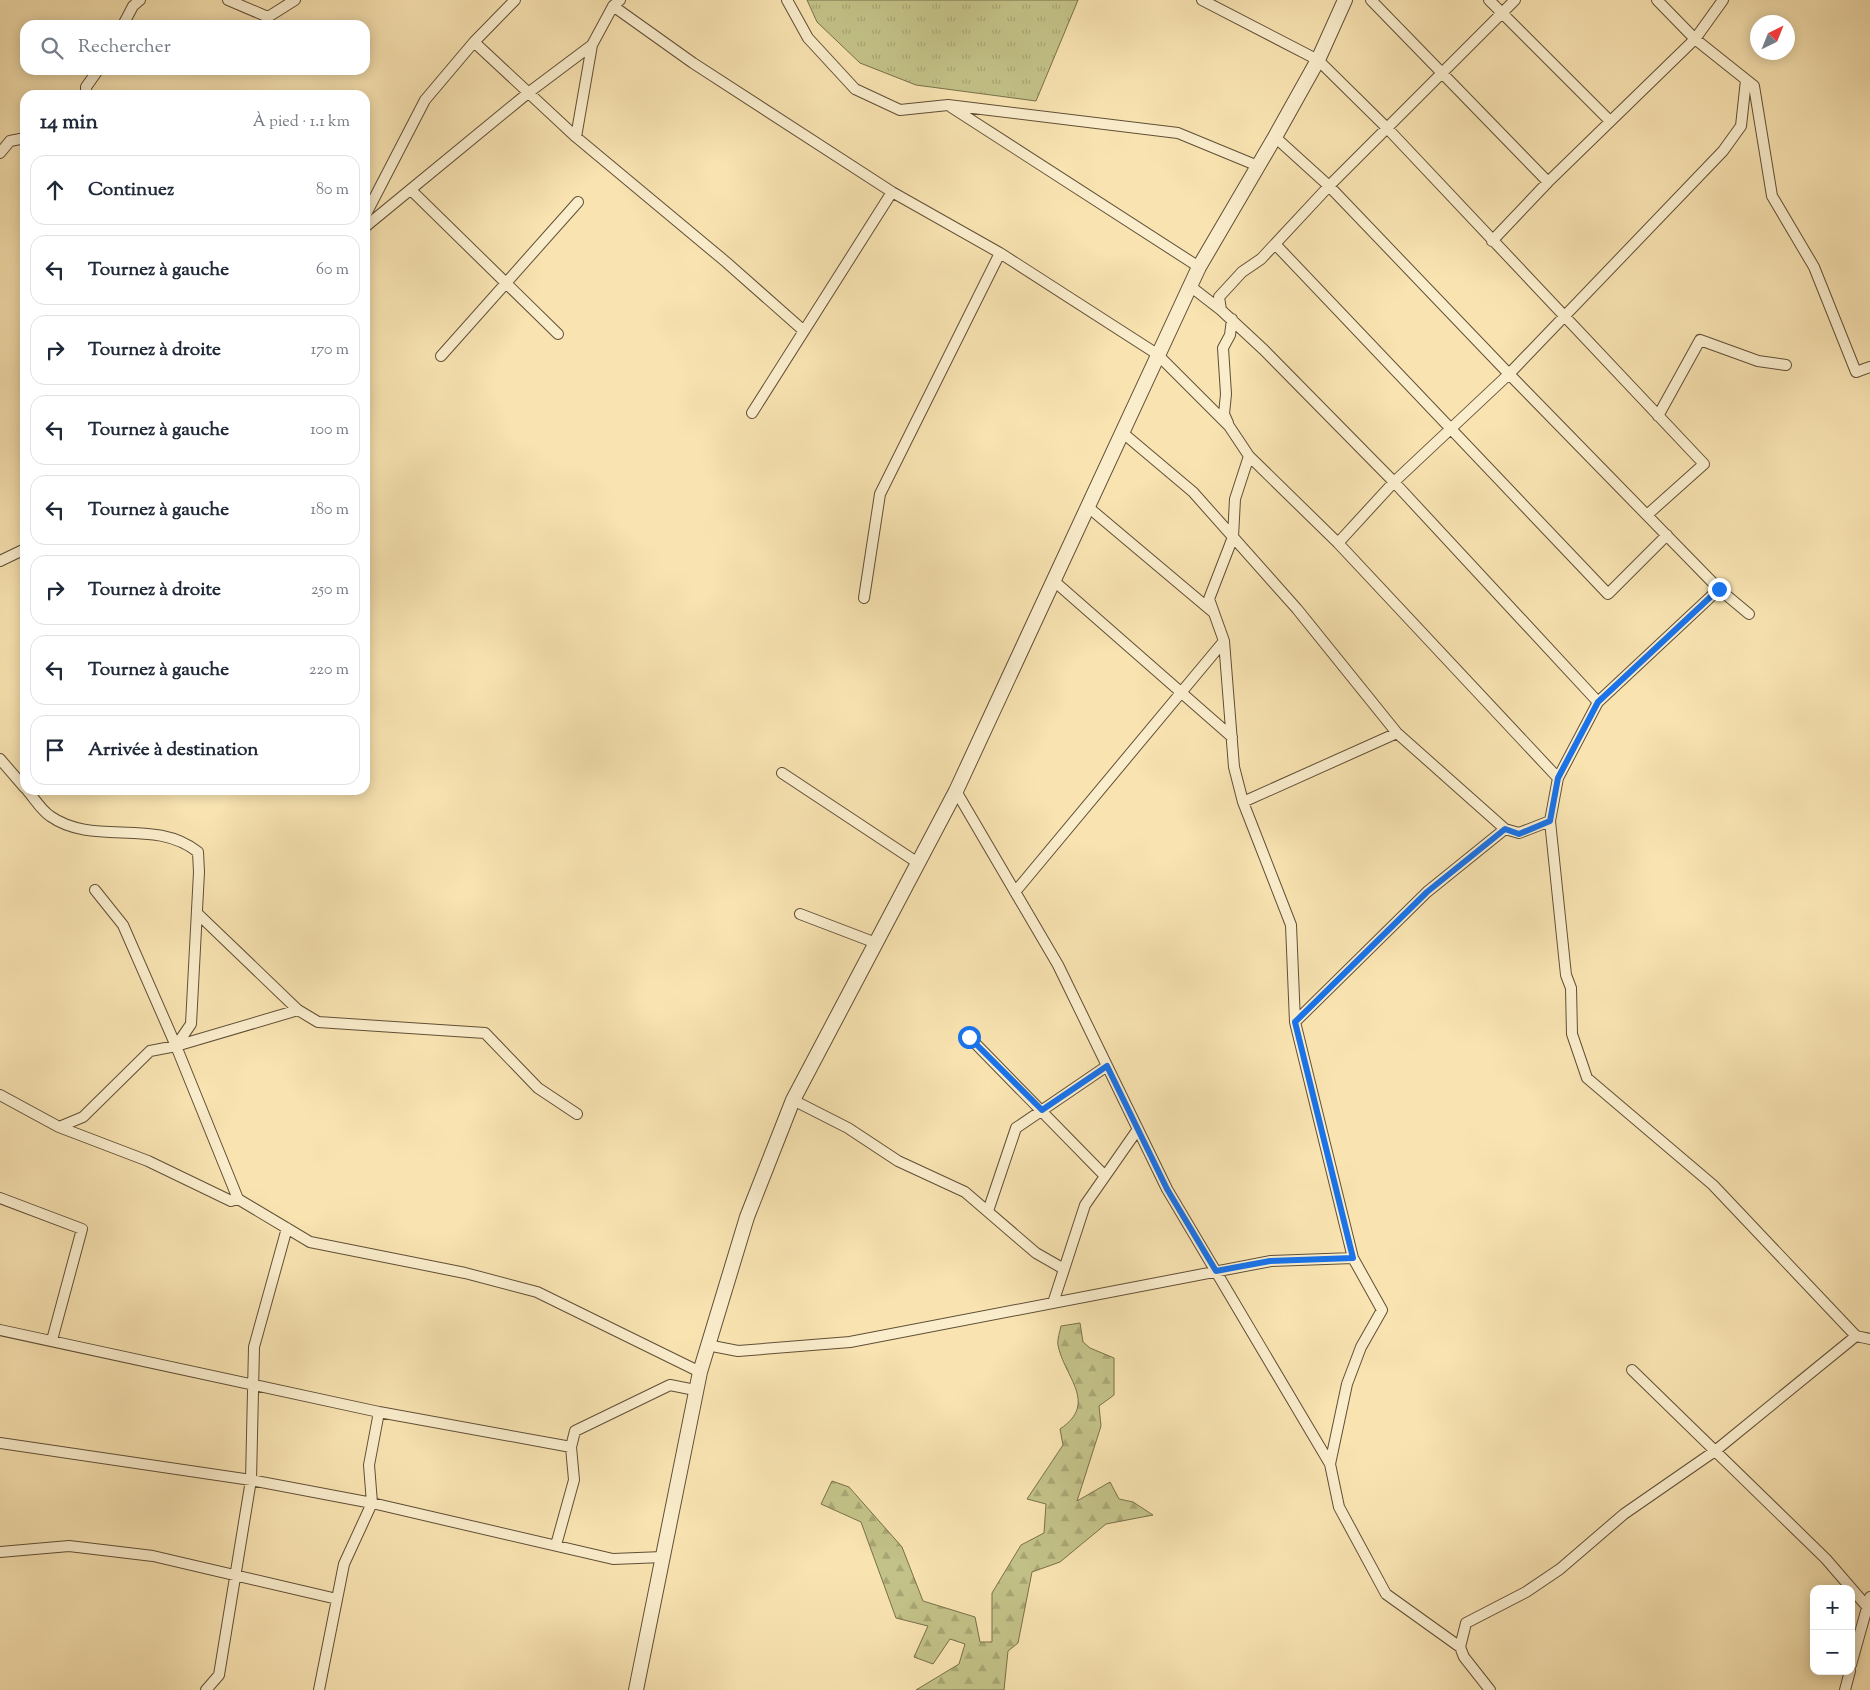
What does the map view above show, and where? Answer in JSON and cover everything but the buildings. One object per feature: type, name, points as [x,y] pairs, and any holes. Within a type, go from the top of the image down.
[{"type":"street","points":[[126,20],[133,6],[140,0]]},
{"type":"street","points":[[228,0],[268,17],[295,0]]},
{"type":"street","points":[[370,206],[425,100],[474,42],[515,0]]},
{"type":"street","points":[[787,0],[808,38],[855,89],[900,110],[948,105],[1178,133],[1258,166]]},
{"type":"street","points":[[1202,0],[1318,60],[1388,130],[1704,464],[1647,515]]},
{"type":"street","points":[[1370,0],[1548,182]]},
{"type":"street","points":[[1489,0],[1610,121]]},
{"type":"street","points":[[1221,310],[1220,298],[1242,272],[1261,259],[1329,186],[1388,130],[1515,0]]},
{"type":"street","points":[[1657,0],[1695,39],[1754,86],[1772,196],[1814,267],[1856,372],[1870,368]]},
{"type":"street","points":[[1492,241],[1548,182],[1695,39],[1723,0]]},
{"type":"street","points":[[636,1690],[695,1390],[747,1217],[793,1100],[956,791],[1123,433],[1157,354],[1199,267],[1318,60],[1342,2]]},
{"type":"street","points":[[576,137],[592,45],[617,3],[692,63],[892,192],[1000,253],[1157,354],[1229,426]]},
{"type":"street","points":[[474,42],[576,137],[726,262],[804,331]]},
{"type":"street","points":[[370,223],[528,93],[592,45]]},
{"type":"street","points":[[86,90],[94,75]]},
{"type":"street","points":[[1338,543],[1394,482],[1509,374],[1723,151],[1741,126],[1746,80]]},
{"type":"street","points":[[948,105],[1199,267]]},
{"type":"street","points":[[1275,137],[1329,186],[1719,589],[1749,614]]},
{"type":"street","points":[[0,153],[10,141],[20,139]]},
{"type":"street","points":[[412,190],[558,334]]},
{"type":"street","points":[[752,413],[892,192]]},
{"type":"street","points":[[441,356],[578,202]]},
{"type":"street","points":[[1275,244],[1608,594],[1667,535]]},
{"type":"street","points":[[864,598],[880,494],[1000,253]]},
{"type":"street","points":[[1190,286],[1232,319],[1394,482],[1598,702]]},
{"type":"street","points":[[1232,319],[1230,335],[1223,348],[1226,394],[1224,414],[1229,426],[1249,456],[1338,543],[1558,778]]},
{"type":"street","points":[[1658,416],[1700,340],[1758,361],[1786,365]]},
{"type":"street","points":[[1123,433],[1193,492],[1297,609],[1397,733],[1505,829],[1519,834],[1550,821]]},
{"type":"street","points":[[1249,456],[1235,499],[1233,536],[1210,598],[1224,641],[1234,767],[1243,802],[1291,924],[1295,1022],[1353,1258],[1382,1310],[1362,1347],[1347,1384],[1330,1464]]},
{"type":"street","points":[[1088,507],[1215,614]]},
{"type":"street","points":[[0,561],[20,551]]},
{"type":"street","points":[[1054,580],[1232,737]]},
{"type":"street","points":[[1719,589],[1598,702],[1558,778],[1550,821],[1566,975],[1571,988],[1572,1034],[1587,1078],[1713,1185],[1856,1336],[1870,1339]]},
{"type":"street","points":[[1015,892],[1224,641]]},
{"type":"street","points":[[1243,802],[1397,733]]},
{"type":"street","points":[[0,759],[20,782]]},
{"type":"street","points":[[782,773],[918,863]]},
{"type":"street","points":[[956,791],[1058,965],[1167,1189],[1330,1464],[1339,1507],[1386,1594],[1460,1646],[1464,1657],[1490,1690]]},
{"type":"street","points":[[31,795],[48,816],[70,827],[164,835],[184,841],[198,852],[191,1024],[176,1046]]},
{"type":"street","points":[[1295,1022],[1427,892],[1505,829]]},
{"type":"street","points":[[95,890],[123,926],[176,1046],[238,1200]]},
{"type":"street","points":[[197,913],[298,1010],[318,1022],[485,1033],[538,1088],[577,1114]]},
{"type":"street","points":[[800,914],[876,943]]},
{"type":"street","points":[[59,1127],[83,1117],[150,1051],[176,1046],[298,1010]]},
{"type":"street","points":[[969,1037],[1105,1176]]},
{"type":"street","points":[[988,1211],[1016,1128],[1107,1066]]},
{"type":"street","points":[[0,1095],[59,1127],[148,1161],[230,1201],[238,1200],[310,1242],[465,1272],[537,1292],[700,1372]]},
{"type":"street","points":[[793,1100],[848,1128],[898,1161],[965,1192],[1036,1253],[1064,1269]]},
{"type":"street","points":[[1053,1303],[1085,1205],[1138,1129]]},
{"type":"street","points":[[0,1198],[82,1229],[52,1340]]},
{"type":"street","points":[[206,1690],[219,1675],[251,1480],[254,1347],[287,1228]]},
{"type":"street","points":[[707,1346],[738,1351],[850,1342],[1270,1261],[1353,1258]]},
{"type":"street","points":[[0,1330],[379,1412],[571,1447]]},
{"type":"street","points":[[1460,1646],[1466,1624],[1518,1596],[1546,1578],[1624,1514],[1682,1476],[1715,1451],[1856,1336]]},
{"type":"street","points":[[1632,1370],[1826,1559],[1869,1604],[1855,1651]]},
{"type":"street","points":[[556,1546],[574,1480],[571,1447],[575,1430],[670,1385],[695,1390]]},
{"type":"street","points":[[319,1690],[344,1564],[372,1503],[369,1465],[379,1412]]},
{"type":"street","points":[[0,1443],[251,1480],[372,1503],[613,1559],[663,1556]]},
{"type":"street","points":[[0,1552],[69,1546],[153,1556],[337,1599]]},
{"type":"street","points":[[1845,1690],[1849,1675]]},
{"type":"green space","points":[[807,0],[1078,0],[1036,101],[916,85],[860,63],[817,22]]},
{"type":"green space","points":[[1080,1323],[1083,1342],[1090,1348],[1114,1358],[1114,1395],[1099,1406],[1101,1426],[1077,1501],[1110,1482],[1119,1499],[1133,1502],[1153,1515],[1106,1524],[1060,1562],[1032,1572],[1018,1643],[1008,1651],[1004,1690],[916,1690],[959,1664],[965,1644],[950,1639],[933,1664],[914,1657],[928,1626],[896,1618],[861,1522],[821,1504],[832,1481],[849,1487],[902,1547],[923,1601],[975,1617],[980,1642],[992,1642],[992,1593],[1021,1545],[1044,1533],[1046,1504],[1027,1499],[1063,1445],[1060,1429],[1071,1419],[1077,1409],[1076,1389],[1061,1357],[1058,1338],[1061,1326]]},
{"type":"route","points":[[969,1037],[1042,1110],[1107,1066],[1167,1189],[1216,1271],[1270,1261],[1353,1258],[1295,1022],[1427,892],[1505,829],[1519,834],[1550,821],[1558,778],[1598,702],[1719,589]]}]
